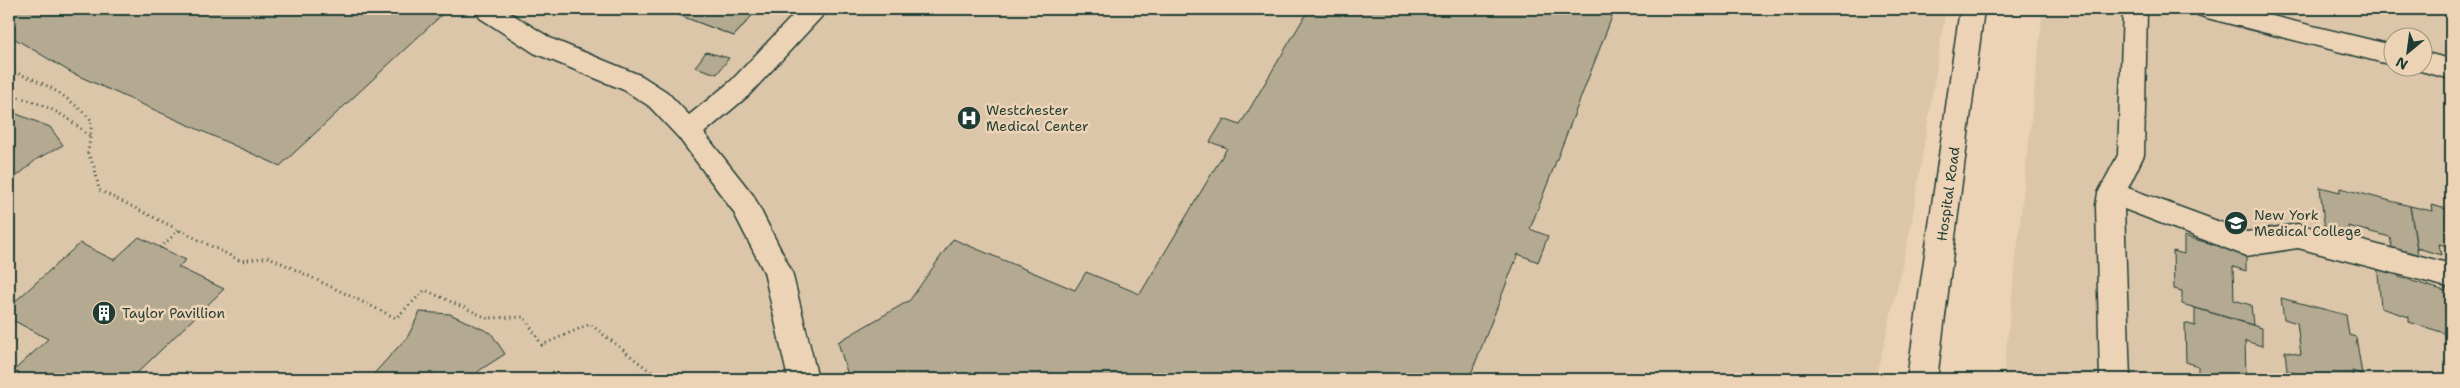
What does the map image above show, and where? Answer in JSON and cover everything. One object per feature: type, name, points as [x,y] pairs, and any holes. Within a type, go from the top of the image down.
[{"type":"street","points":[[688,130],[740,88],[814,9]]},
{"type":"street","name":"Hospital Road","points":[[1922,379],[1972,9]]},
{"type":"street","points":[[2115,379],[2110,205],[2112,193],[2130,155],[2134,9]]},
{"type":"street","points":[[2207,9],[2382,53]]},
{"type":"street","points":[[489,11],[543,46],[633,84],[658,99],[688,130],[744,203],[772,257],[778,272],[803,379]]},
{"type":"street","points":[[2432,64],[2451,69]]},
{"type":"street","points":[[2112,193],[2246,244],[2258,244],[2281,237],[2298,236],[2451,276]]},
{"type":"path","points":[[9,71],[33,77],[71,99],[92,121],[88,154],[95,169],[99,190],[241,260],[269,257],[396,318],[425,290],[487,318],[524,317],[542,345],[590,324],[660,379]]},
{"type":"path","points":[[9,95],[22,98],[78,124],[90,137]]},
{"type":"path","points":[[160,248],[179,230]]},
{"type":"shaded area","name":"Westchester Medical Center","points":[[9,9],[1946,9],[1911,227],[1876,379],[9,379]]},
{"type":"shaded area","name":"New York Medical College","points":[[2043,9],[2451,9],[2451,379],[2003,379]]},
{"type":"building","points":[[9,9],[448,9],[280,166],[72,73],[12,37],[9,33]]},
{"type":"building","points":[[663,9],[758,9],[734,36]]},
{"type":"building","points":[[663,9],[758,9],[734,36]]},
{"type":"building","points":[[1309,9],[1615,9],[1530,229],[1548,236],[1538,262],[1518,254],[1469,379],[849,379],[838,342],[910,300],[953,239],[1075,290],[1086,272],[1140,294],[1227,148],[1210,142],[1224,119],[1240,125]]},
{"type":"building","points":[[706,52],[729,58],[717,74],[695,67]]},
{"type":"building","points":[[9,111],[50,127],[63,145],[37,159],[9,183]]},
{"type":"building","points":[[2320,187],[2340,192],[2340,188],[2410,206],[2418,255],[2392,248],[2390,237],[2348,226],[2349,237],[2325,231]]},
{"type":"building","points":[[2431,205],[2451,210],[2451,247],[2439,244],[2441,255],[2417,248],[2410,206],[2432,211]]},
{"type":"building","points":[[2184,236],[2246,254],[2246,271],[2233,267],[2234,300],[2251,305],[2253,325],[2182,304],[2182,291],[2174,289],[2173,251],[2184,254]]},
{"type":"building","name":"Taylor Pavillion","points":[[139,237],[186,260],[178,267],[224,289],[131,379],[9,379],[9,375],[48,339],[9,318],[9,307],[80,243],[114,260]]},
{"type":"building","points":[[2377,262],[2398,268],[2399,277],[2445,291],[2444,281],[2451,283],[2451,335],[2409,322],[2409,317],[2381,308]]},
{"type":"building","points":[[2281,298],[2346,315],[2349,335],[2356,337],[2362,374],[2352,371],[2353,379],[2318,379],[2287,371],[2285,351],[2301,355],[2297,323],[2284,319]]},
{"type":"building","points":[[2195,308],[2262,328],[2262,346],[2245,341],[2246,376],[2256,379],[2198,379],[2198,366],[2186,362],[2185,323],[2195,326]]},
{"type":"building","points":[[420,312],[450,314],[491,333],[505,354],[480,370],[472,379],[369,379],[408,336]]},
{"type":"building","points":[[2296,374],[2318,379],[2297,379]]},
{"type":"place","name":"Westchester Medical Center","points":[[969,118]]},
{"type":"place","name":"New York Medical College","points":[[2236,223]]},
{"type":"place","name":"Taylor Pavillion","points":[[104,313]]}]
